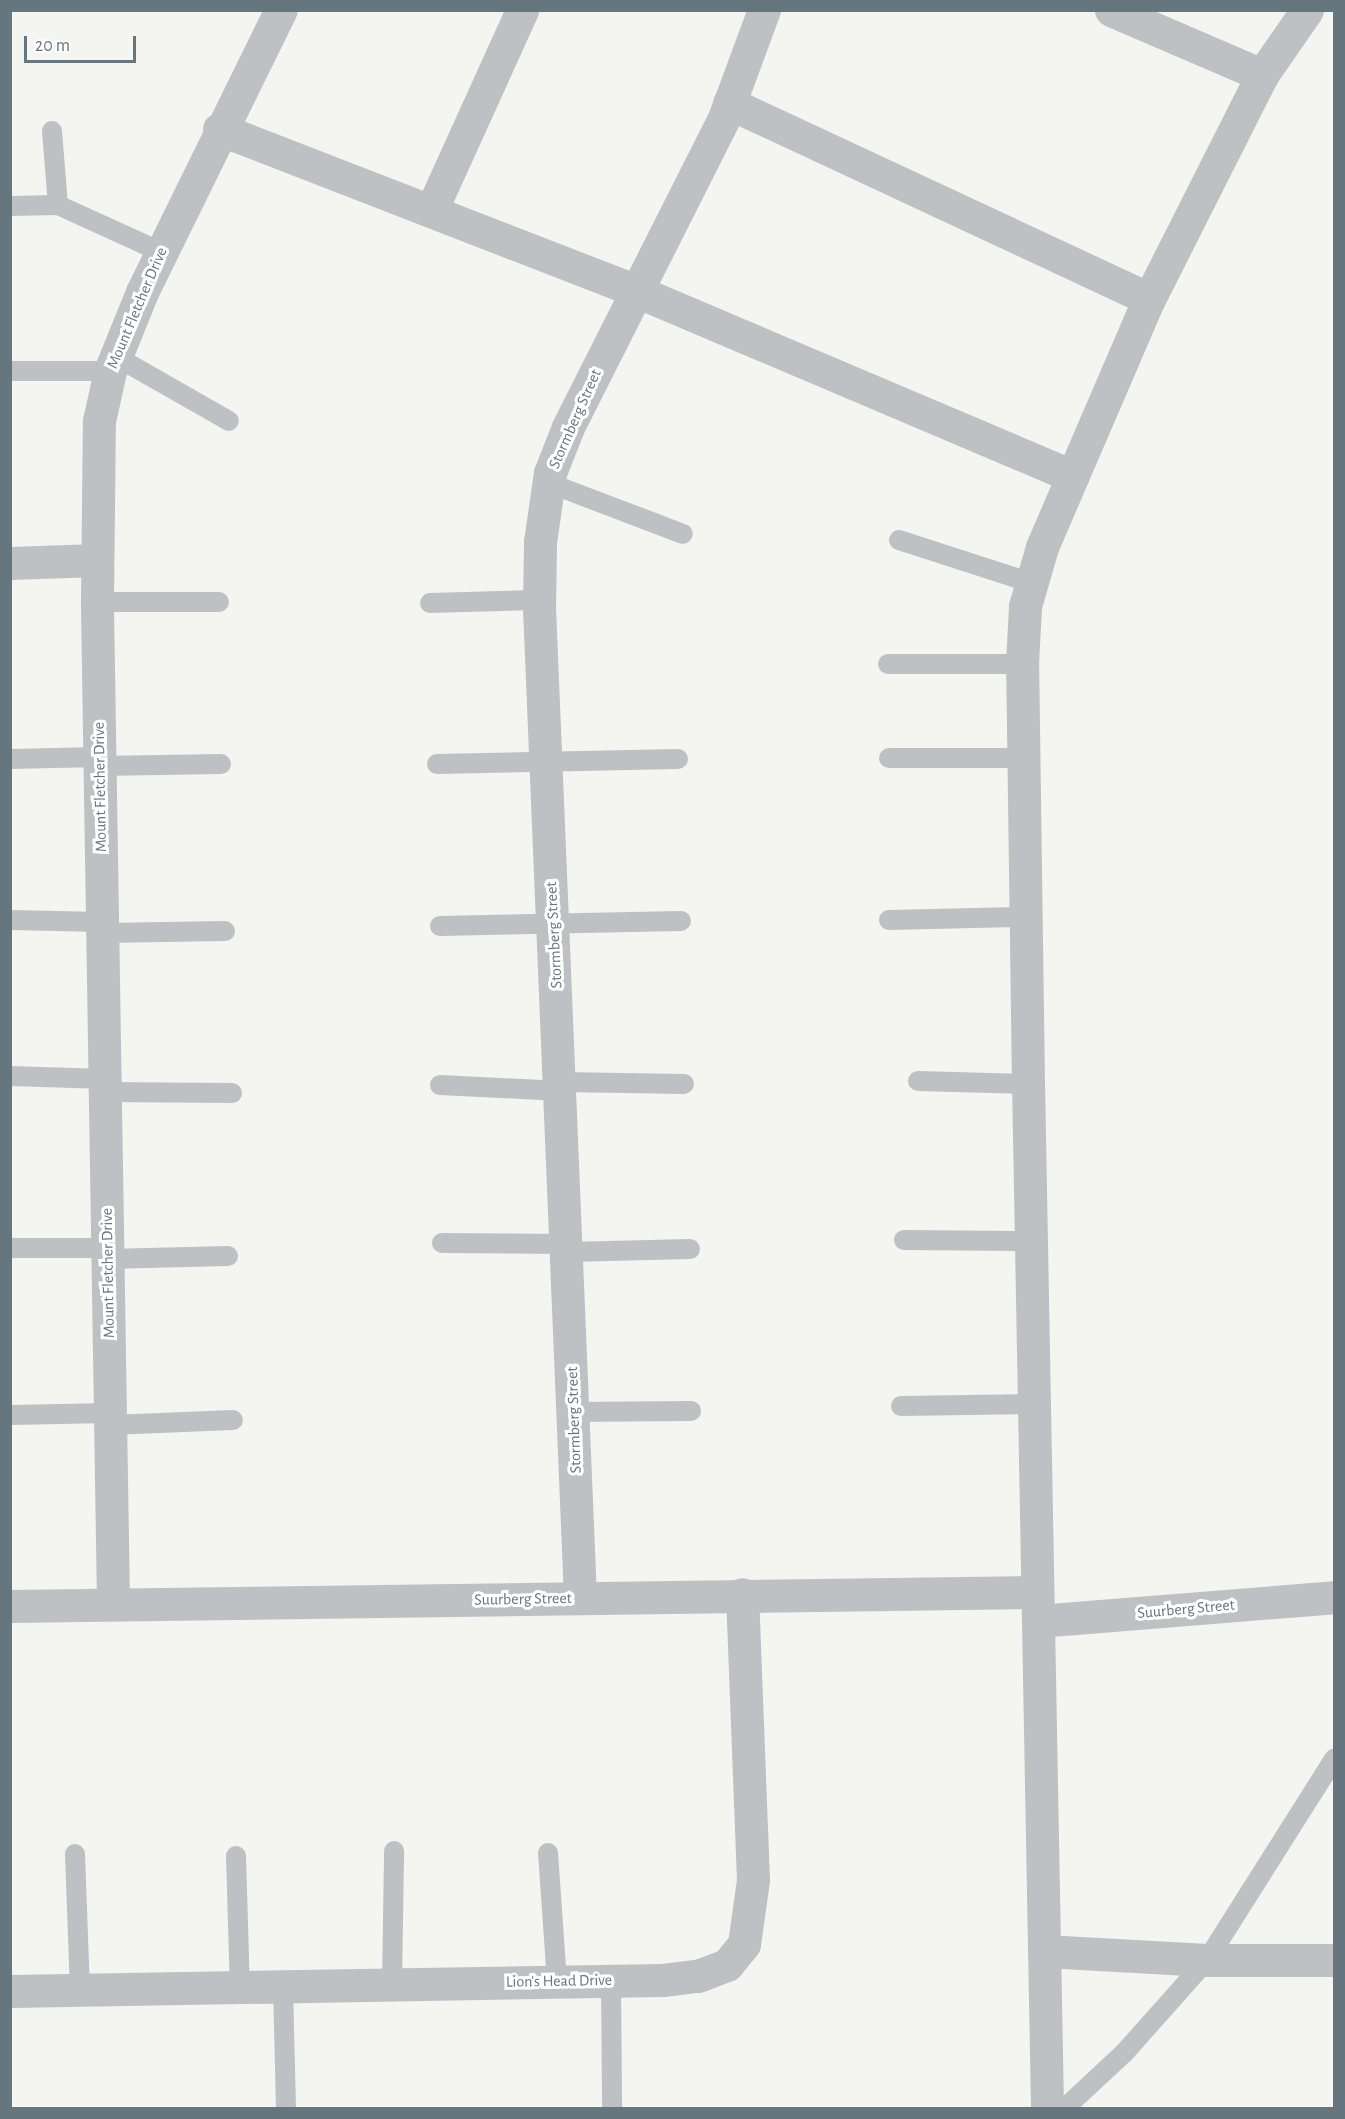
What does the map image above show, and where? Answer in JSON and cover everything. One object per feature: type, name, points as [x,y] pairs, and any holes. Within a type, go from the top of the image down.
[{"type":"street","name":"Mount Fletcher Drive","points":[[113,1603],[97,602],[99,421],[113,363],[161,252],[219,129],[281,10]]},
{"type":"street","points":[[430,211],[522,10]]},
{"type":"street","name":"Stormberg Street","points":[[580,1598],[568,1248],[539,600],[549,483],[568,427],[634,290],[729,103],[764,10]]},
{"type":"street","points":[[1111,10],[1262,75]]},
{"type":"street","points":[[1047,2109],[1030,1241],[1022,664],[1025,606],[1072,476],[1149,299],[1262,75],[1307,10]]},
{"type":"street","points":[[729,103],[1149,299]]},
{"type":"street","points":[[219,129],[634,290],[1072,476]]},
{"type":"street","points":[[10,563],[97,560]]},
{"type":"street","name":"Suurberg Street","points":[[10,1606],[742,1594],[1037,1606],[1335,1597]]},
{"type":"street","name":"Lion's Head Drive","points":[[10,1990],[611,1981],[698,1976],[727,1965],[744,1944],[753,1880],[742,1594]]},
{"type":"street","points":[[1044,1951],[1207,1960],[1335,1960]]},
{"type":"lane","points":[[52,131],[58,205]]},
{"type":"lane","points":[[10,206],[58,205],[161,252]]},
{"type":"lane","points":[[10,371],[113,363],[228,421]]},
{"type":"lane","points":[[549,483],[683,534]]},
{"type":"lane","points":[[899,540],[1032,583]]},
{"type":"lane","points":[[430,603],[539,600]]},
{"type":"lane","points":[[97,602],[219,602]]},
{"type":"lane","points":[[888,664],[1022,664]]},
{"type":"lane","points":[[889,758],[1024,758]]},
{"type":"lane","points":[[10,759],[221,764]]},
{"type":"lane","points":[[437,764],[546,764],[678,759]]},
{"type":"lane","points":[[889,920],[1026,917]]},
{"type":"lane","points":[[10,920],[103,928],[225,931]]},
{"type":"lane","points":[[440,926],[681,921]]},
{"type":"lane","points":[[10,1076],[232,1093]]},
{"type":"lane","points":[[918,1082],[1028,1084]]},
{"type":"lane","points":[[440,1085],[561,1087],[684,1084]]},
{"type":"lane","points":[[904,1240],[1030,1241]]},
{"type":"lane","points":[[442,1244],[690,1249]]},
{"type":"lane","points":[[10,1248],[228,1256]]},
{"type":"lane","points":[[901,1406],[1033,1404]]},
{"type":"lane","points":[[574,1412],[690,1411]]},
{"type":"lane","points":[[10,1415],[233,1420]]},
{"type":"lane","points":[[1065,2109],[1125,2052],[1207,1960],[1335,1759]]},
{"type":"lane","points":[[392,1984],[394,1851]]},
{"type":"lane","points":[[548,1853],[557,1981]]},
{"type":"lane","points":[[75,1854],[80,1989]]},
{"type":"lane","points":[[236,1856],[240,1987]]},
{"type":"lane","points":[[611,1981],[612,2109]]},
{"type":"lane","points":[[283,1986],[286,2109]]}]
